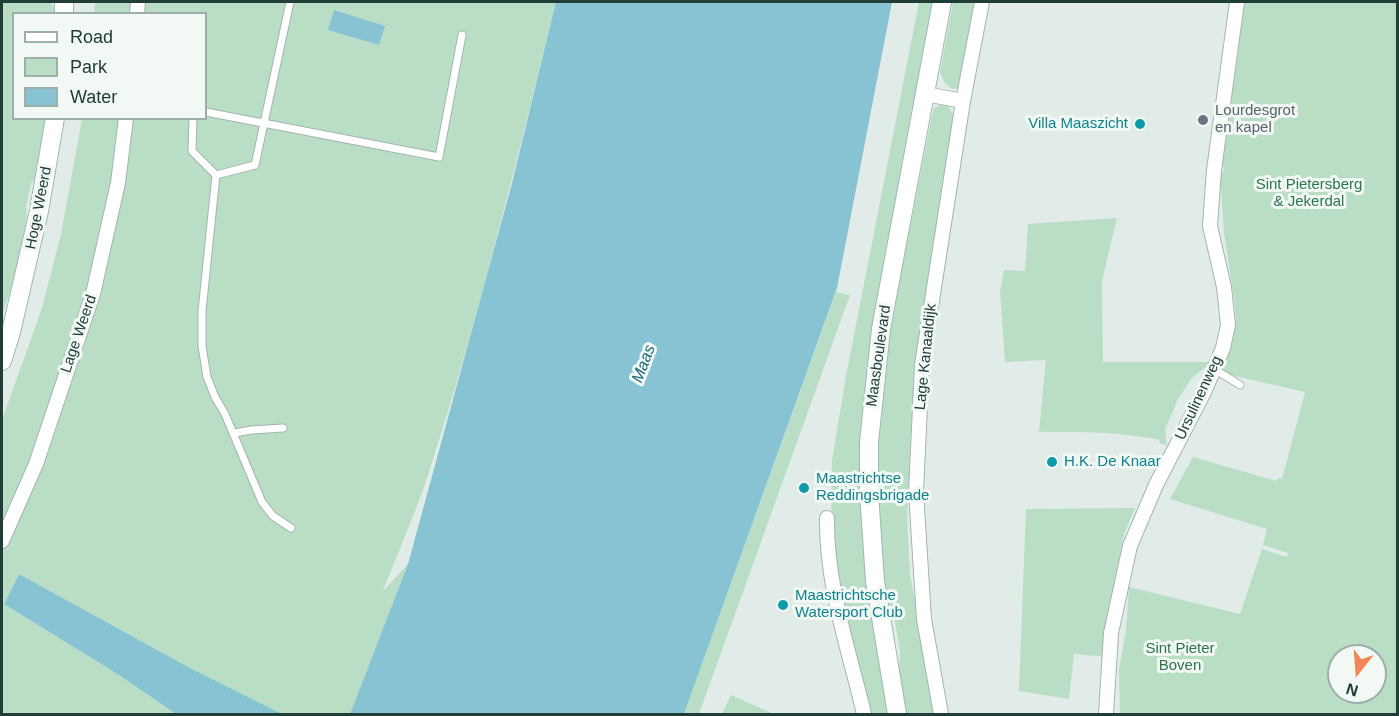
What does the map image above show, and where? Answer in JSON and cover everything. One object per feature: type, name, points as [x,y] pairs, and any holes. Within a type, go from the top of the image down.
[{"type":"street","name":"Maasboulevard","points":[[897,714],[875,581],[868,493],[869,442],[881,329],[942,2]]},
{"type":"street","name":"Lage Kanaaldijk","points":[[941,714],[924,619],[916,492],[922,365],[963,101],[982,2]]},
{"type":"street","name":"Ursulinenweg","points":[[1108,712],[1111,633],[1130,546],[1156,485],[1215,369],[1228,325],[1224,287],[1210,226],[1214,170],[1237,2]]},
{"type":"street","points":[[925,94],[963,101]]},
{"type":"street","name":"Hoge Weerd","points":[[2,361],[11,332],[41,202],[54,120]]},
{"type":"street","name":"Lage Weerd","points":[[2,541],[36,464],[93,294],[118,183],[126,120]]},
{"type":"street","name":"Hoge Weerd","points":[[2,329],[18,297]]},
{"type":"street","points":[[827,518],[832,584],[864,714]]},
{"type":"lane","points":[[216,175],[255,165],[291,2]]},
{"type":"lane","points":[[207,112],[440,157],[462,35]]},
{"type":"lane","points":[[193,120],[192,151],[216,175]]},
{"type":"lane","points":[[216,175],[202,311],[202,346],[207,377],[234,433],[262,502],[273,516],[291,528]]},
{"type":"lane","points":[[1215,369],[1240,385]]},
{"type":"lane","points":[[234,433],[283,428]]},
{"type":"green space","points":[[2,2],[51,2],[56,12],[12,12],[12,120],[46,120],[38,173],[31,184],[26,206],[27,230],[2,315]]},
{"type":"green space","points":[[95,2],[556,2],[497,238],[447,414],[424,487],[383,591],[408,564],[350,714],[282,714],[190,668],[19,574],[4,604],[119,675],[176,714],[2,714],[2,420],[42,308],[61,234],[82,120],[207,120],[207,12],[94,12]]},
{"type":"green space","points":[[919,2],[935,2],[861,446],[868,593],[889,714],[869,714],[836,577],[831,533],[832,460],[846,376]]},
{"type":"green space","points":[[953,2],[976,2],[959,88],[952,89],[945,83],[940,72]]},
{"type":"green space","name":"Sint Pietersberg & Jekerdal","points":[[1241,2],[1397,2],[1397,714],[1120,714],[1119,670],[1126,630],[1129,587],[1240,614],[1262,549],[1287,557],[1288,553],[1263,545],[1267,529],[1170,499],[1193,457],[1276,481],[1278,478],[1282,479],[1305,392],[1222,373],[1236,324],[1224,233],[1221,187],[1221,176],[1224,169],[1222,158],[1225,116]]},
{"type":"green space","points":[[947,105],[955,117],[917,375],[911,429],[907,518],[910,574],[936,714],[906,714],[899,676],[900,651],[894,616],[882,584],[877,516],[877,448],[881,376],[932,115],[934,108]]},
{"type":"green space","points":[[1117,218],[1102,281],[1103,362],[1212,362],[1192,378],[1178,399],[1165,430],[1167,446],[1159,443],[1160,440],[1130,435],[1039,432],[1046,360],[1005,362],[1000,291],[1004,270],[1025,271],[1028,224]]},
{"type":"green space","points":[[836,292],[850,295],[699,714],[684,714]]},
{"type":"green space","points":[[1135,508],[1124,534],[1117,569],[1108,657],[1074,654],[1069,699],[1019,691],[1026,509]]},
{"type":"green space","points":[[731,695],[774,714],[722,714]]},
{"type":"water","name":"Maas","points":[[556,2],[892,2],[837,288],[684,714],[350,714],[408,564],[511,187]]},
{"type":"water","points":[[334,10],[385,26],[379,45],[328,30]]},
{"type":"water","points":[[19,574],[190,668],[282,714],[176,714],[119,675],[4,604]]},
{"type":"place","name":"Lourdesgrot en kapel","points":[[1203,120]]},
{"type":"place","name":"Villa Maaszicht","points":[[1140,124]]},
{"type":"place","name":"H.K. De Knaar","points":[[1052,462]]},
{"type":"place","name":"Maastrichtse Reddingsbrigade","points":[[804,488]]},
{"type":"place","name":"Maastrichtsche Watersport Club","points":[[783,605]]},
{"type":"park label","name":"Sint Pieter Boven","points":[[1180,658]]}]
